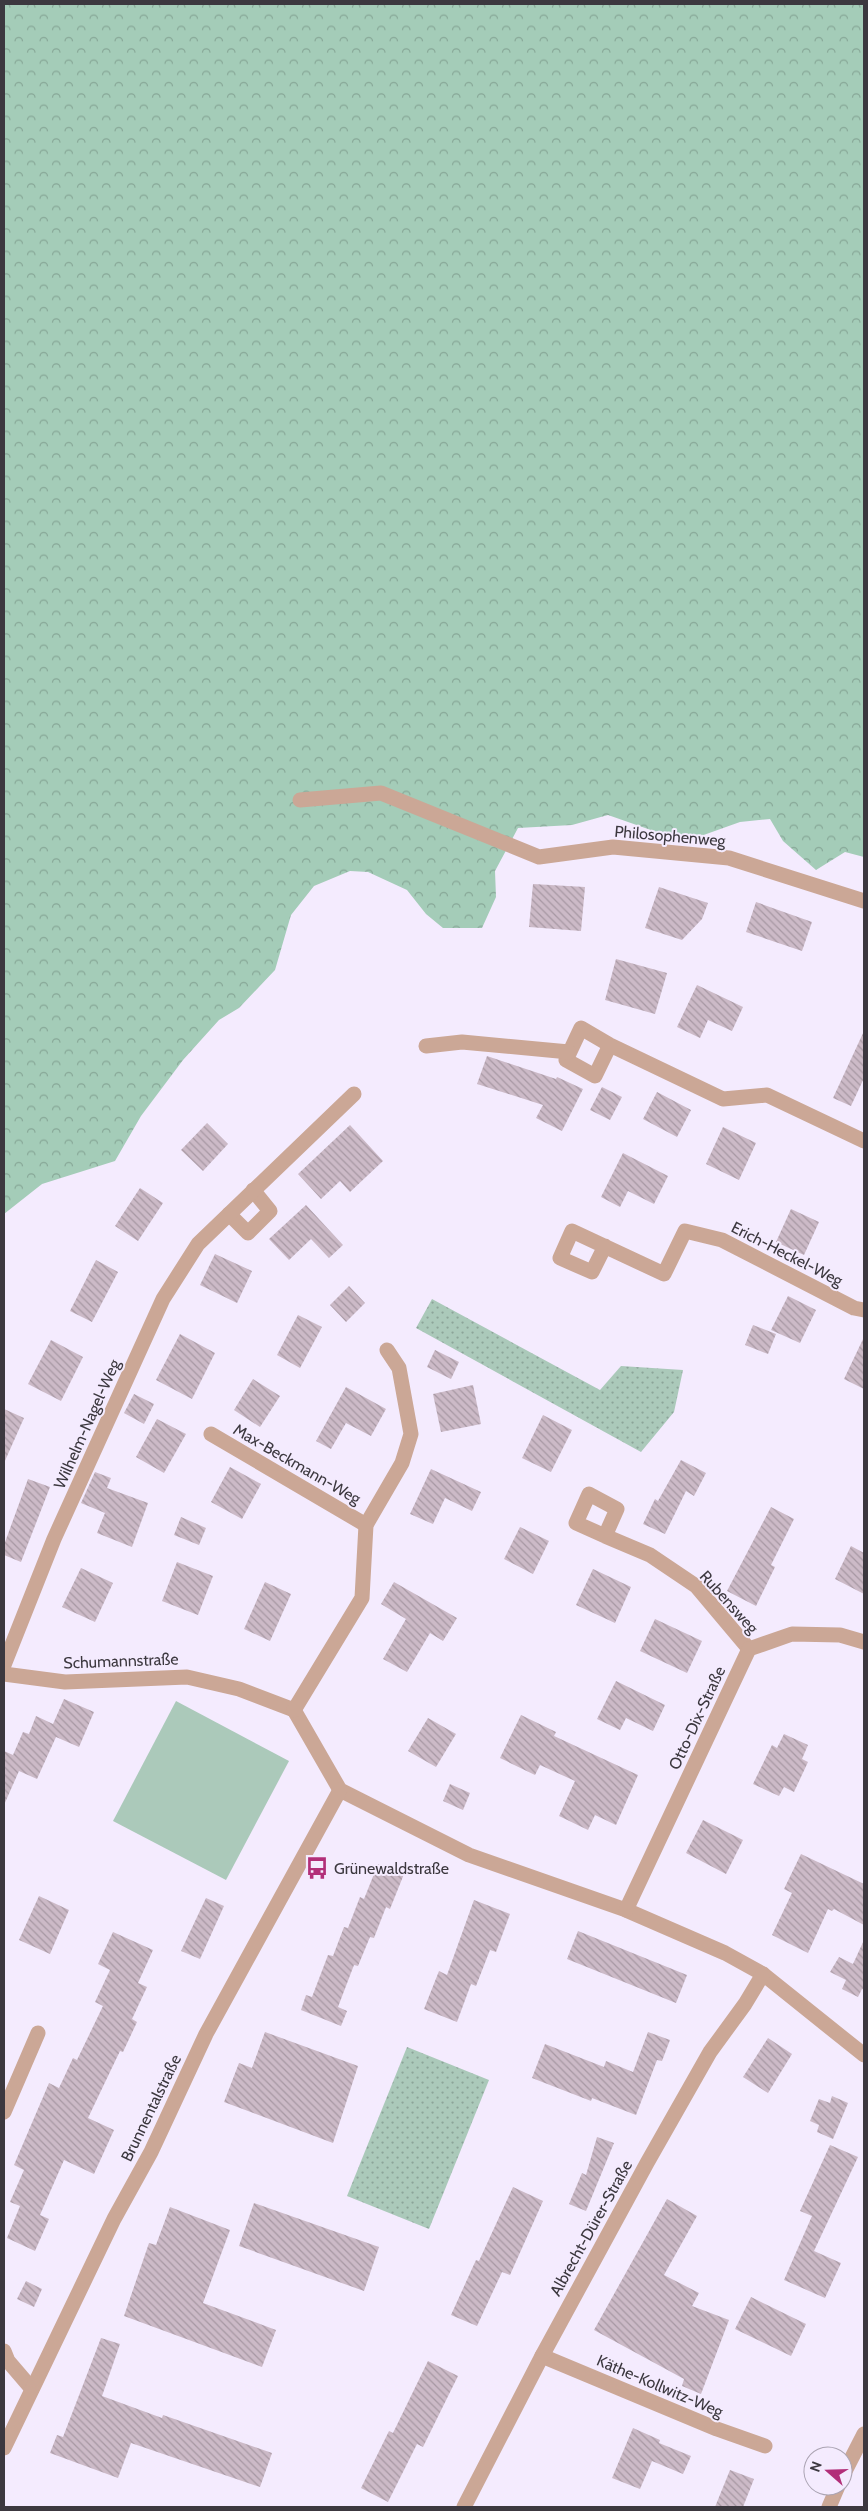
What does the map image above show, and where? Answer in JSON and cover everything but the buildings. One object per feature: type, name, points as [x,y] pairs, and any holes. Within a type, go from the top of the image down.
[{"type":"street","name":"Philosophenweg","points":[[300,800],[381,793],[539,857],[613,847],[728,858],[864,901]]},
{"type":"street","points":[[610,1046],[595,1076],[566,1060],[581,1028],[610,1046],[723,1099],[767,1095],[864,1141]]},
{"type":"street","points":[[426,1046],[462,1042],[569,1052]]},
{"type":"street","name":"Wilhelm-Nagel-Weg","points":[[4,1665],[54,1539],[163,1299],[198,1244],[354,1094]]},
{"type":"street","points":[[229,1214],[248,1233],[270,1211],[253,1190]]},
{"type":"street","name":"Erich-Heckel-Weg","points":[[605,1246],[664,1274],[685,1231],[722,1240],[854,1308],[864,1310]]},
{"type":"street","name":"Max-Beckmann-Weg","points":[[294,1710],[362,1598],[366,1525],[402,1463],[410,1434],[399,1368],[387,1350]]},
{"type":"street","name":"Max-Beckmann-Weg","points":[[211,1434],[366,1525]]},
{"type":"street","name":"Rubensweg","points":[[605,1536],[650,1556],[696,1586],[748,1649]]},
{"type":"street","points":[[748,1649],[792,1634],[840,1635],[864,1642]]},
{"type":"street","name":"Otto-Dix-Straße","points":[[626,1910],[748,1649]]},
{"type":"street","name":"Schumannstraße","points":[[4,1674],[64,1682],[188,1677],[239,1689],[294,1710]]},
{"type":"street","points":[[294,1710],[340,1790],[468,1855],[626,1910],[725,1952],[763,1974],[864,2055]]},
{"type":"street","name":"Brunnentalstraße","points":[[4,2448],[114,2218],[151,2152],[206,2034],[340,1790]]},
{"type":"street","name":"Albrecht-Dürer-Straße","points":[[464,2507],[542,2356],[710,2052],[745,2004],[763,1974]]},
{"type":"street","points":[[4,2112],[38,2033]]},
{"type":"street","points":[[4,2351],[8,2361],[32,2389]]},
{"type":"street","name":"Käthe-Kollwitz-Weg","points":[[542,2356],[717,2429],[766,2446]]},
{"type":"street","points":[[853,2455],[864,2434]]},
{"type":"green space","points":[[4,4],[864,4],[864,857],[845,852],[816,870],[783,841],[770,819],[740,822],[698,837],[668,836],[608,815],[572,825],[518,828],[495,871],[496,897],[482,928],[443,928],[426,914],[407,890],[368,872],[350,871],[314,886],[291,915],[275,970],[239,1008],[219,1020],[183,1060],[141,1116],[115,1161],[42,1184],[4,1214]]},
{"type":"green space","points":[[432,1299],[600,1390],[621,1366],[683,1370],[674,1412],[641,1452],[416,1328]]},
{"type":"green space","points":[[176,1701],[289,1761],[226,1880],[113,1821]]},
{"type":"green space","points":[[407,2047],[489,2080],[429,2229],[347,2196]]},
{"type":"place","name":"Grünewaldstraße","points":[[317,1868]]}]
